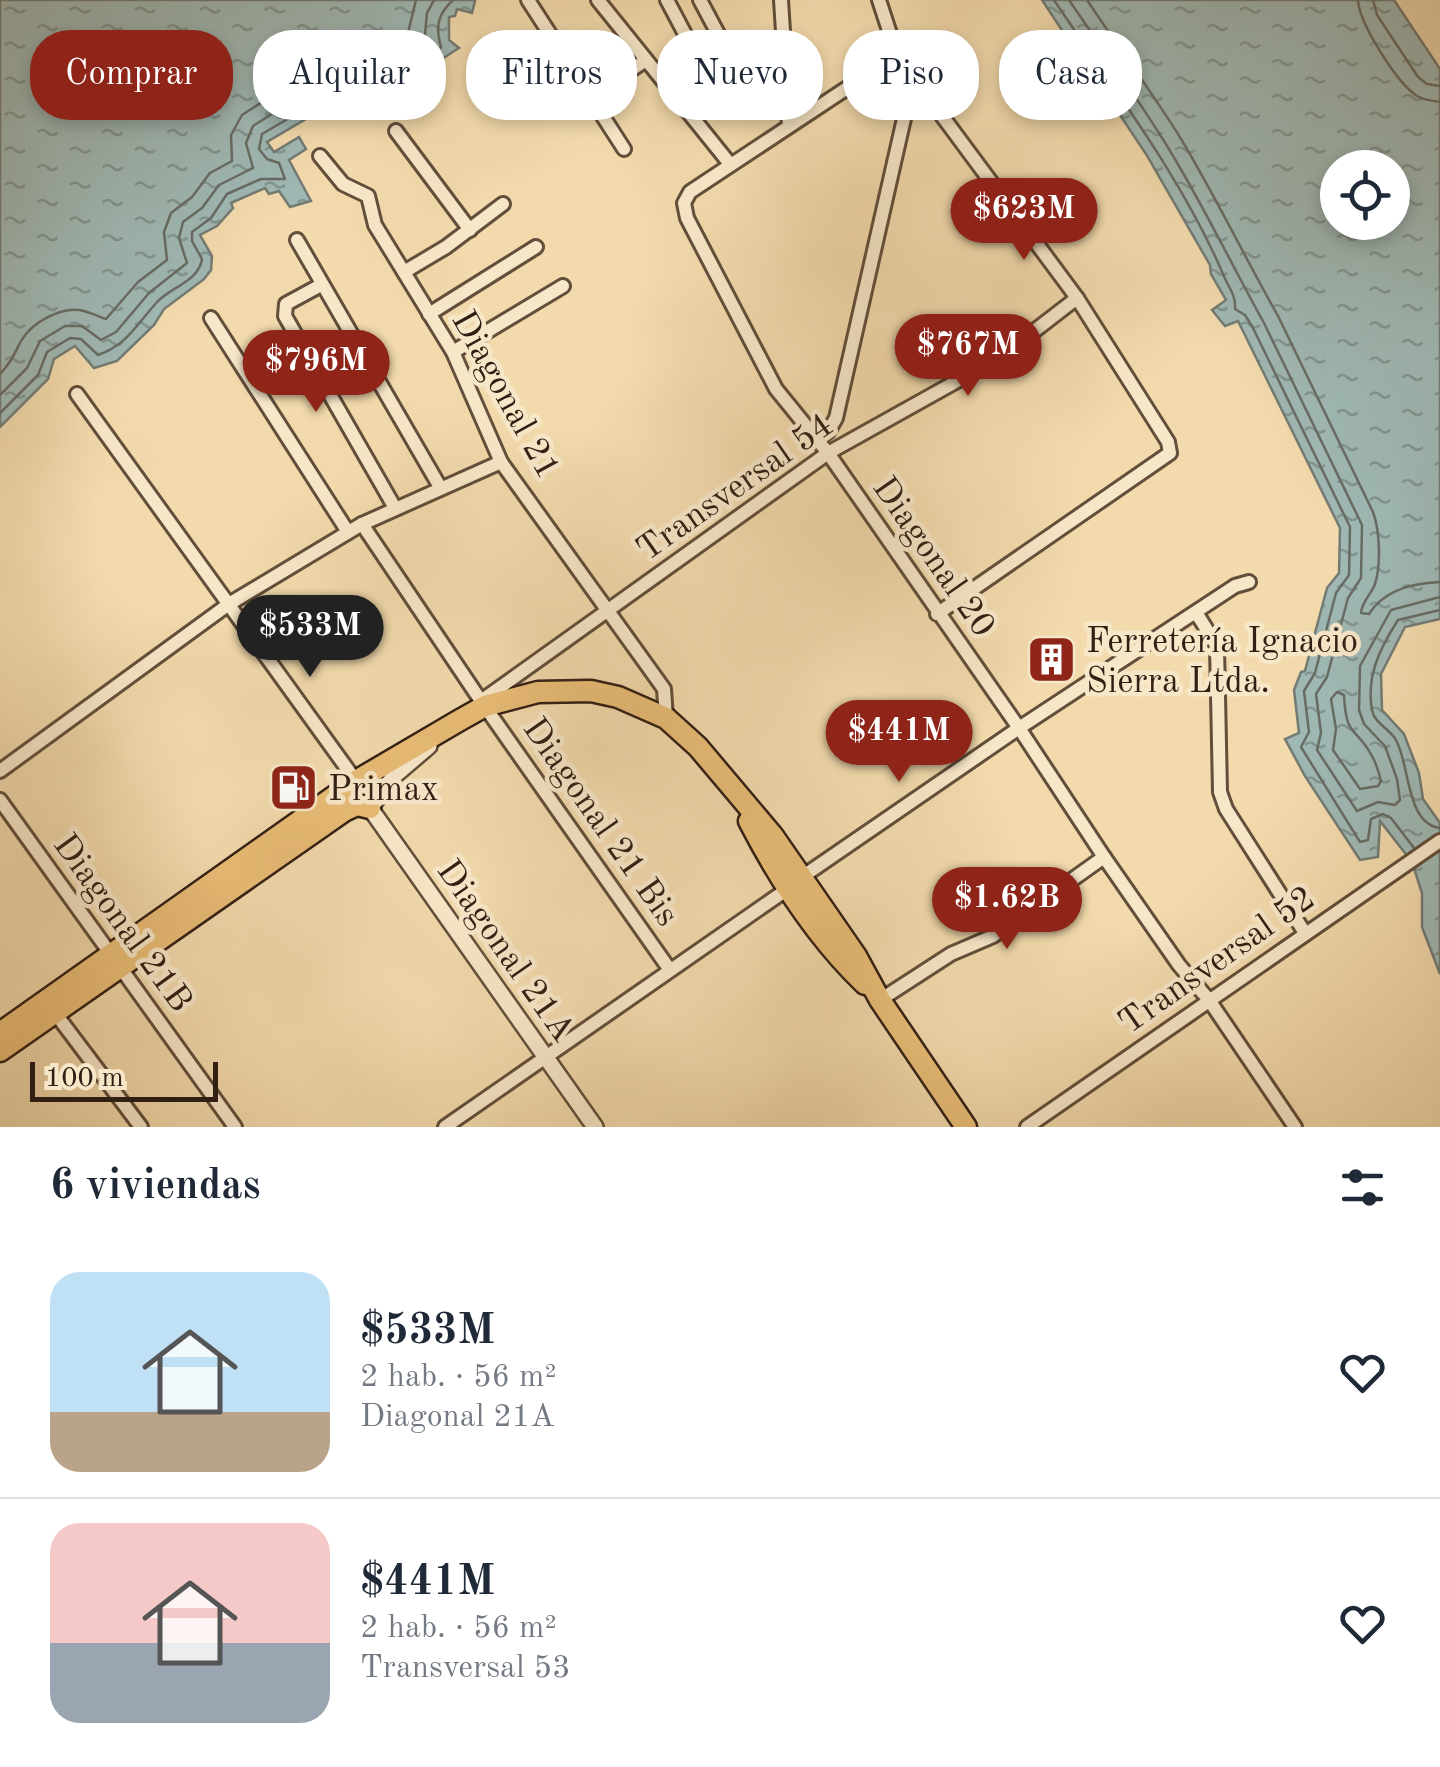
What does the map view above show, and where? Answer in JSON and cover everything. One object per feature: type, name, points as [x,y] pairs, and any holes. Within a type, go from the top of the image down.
[{"type":"main road","points":[[0,1052],[356,781],[483,704],[538,692],[591,691],[618,696],[666,718],[698,747],[735,794],[760,842],[795,882],[842,962],[880,1000],[966,1127]]},
{"type":"main road","points":[[0,1032],[117,961],[344,811],[358,805],[370,808]]},
{"type":"street","points":[[528,0],[548,30]]},
{"type":"street","points":[[598,0],[657,72]]},
{"type":"street","points":[[667,0],[683,30]]},
{"type":"street","points":[[700,0],[715,30]]},
{"type":"street","points":[[782,0],[783,30]]},
{"type":"street","points":[[879,0],[891,30]]},
{"type":"street","points":[[637,66],[646,60]]},
{"type":"street","points":[[696,120],[730,164],[789,126],[843,99]]},
{"type":"street","points":[[607,120],[624,148]]},
{"type":"street","points":[[789,120],[789,126]]},
{"type":"street","points":[[816,439],[828,432],[836,418],[895,120]]},
{"type":"street","points":[[937,614],[1170,453],[1168,442],[1078,298],[945,120]]},
{"type":"street","points":[[396,132],[470,230]]},
{"type":"street","name":"Diagonal 21","points":[[320,156],[343,184],[368,196],[375,225],[452,352],[501,462],[664,689],[666,718]]},
{"type":"street","name":"Diagonal 20","points":[[730,164],[690,192],[684,203],[687,218],[776,389],[828,453],[1104,857],[1209,1000],[1295,1127]]},
{"type":"street","points":[[404,272],[503,204]]},
{"type":"street","points":[[298,240],[440,487]]},
{"type":"street","points":[[430,314],[536,246]]},
{"type":"street","points":[[321,285],[286,304],[288,326],[396,508]]},
{"type":"street","points":[[452,352],[563,286]]},
{"type":"street","name":"Transversal 54","points":[[483,704],[828,453],[1002,356],[1078,298]]},
{"type":"street","points":[[212,318],[348,532]]},
{"type":"street","points":[[77,394],[356,781]]},
{"type":"street","points":[[0,770],[229,604],[362,524],[501,462]]},
{"type":"street","name":"Diagonal 21 Bis","points":[[362,524],[670,970]]},
{"type":"street","points":[[445,1127],[1019,728],[1235,586],[1249,582]]},
{"type":"street","points":[[1196,614],[1218,646],[1220,792],[1226,809],[1305,933]]},
{"type":"street","points":[[370,808],[395,775],[460,720]]},
{"type":"street","name":"Diagonal 21B","points":[[0,800],[229,1125]]},
{"type":"street","name":"Diagonal 21A","points":[[370,808],[595,1127]]},
{"type":"street","name":"Transversal 52","points":[[1026,1127],[1440,841]]},
{"type":"street","points":[[880,1000],[951,954],[993,936],[1104,857]]},
{"type":"street","points":[[55,1013],[141,1127]]},
{"type":"water","points":[[0,0],[475,1],[472,13],[457,9],[455,16],[449,17],[449,40],[459,48],[446,56],[446,30],[253,30],[253,120],[304,120],[267,142],[274,152],[299,137],[306,149],[289,160],[311,201],[290,207],[279,191],[269,194],[265,188],[231,203],[233,208],[217,226],[200,235],[212,256],[211,270],[204,279],[164,309],[154,325],[117,361],[94,368],[75,346],[54,359],[48,379],[0,427]]},
{"type":"water","points":[[1042,0],[1394,0],[1440,69],[1440,619],[1405,627],[1381,674],[1382,710],[1404,734],[1419,773],[1423,799],[1440,823],[1440,974],[1422,927],[1422,893],[1412,862],[1380,821],[1378,857],[1360,860],[1285,739],[1299,733],[1294,690],[1305,671],[1327,588],[1339,573],[1340,528],[1238,321],[1225,326],[1212,310],[1226,300],[1123,120],[1142,120],[1142,30],[1062,30]]},
{"type":"place","name":"Ferretería Ignacio Sierra Ltda.","points":[[1051,660]]},
{"type":"place","name":"Primax","points":[[293,788]]}]
